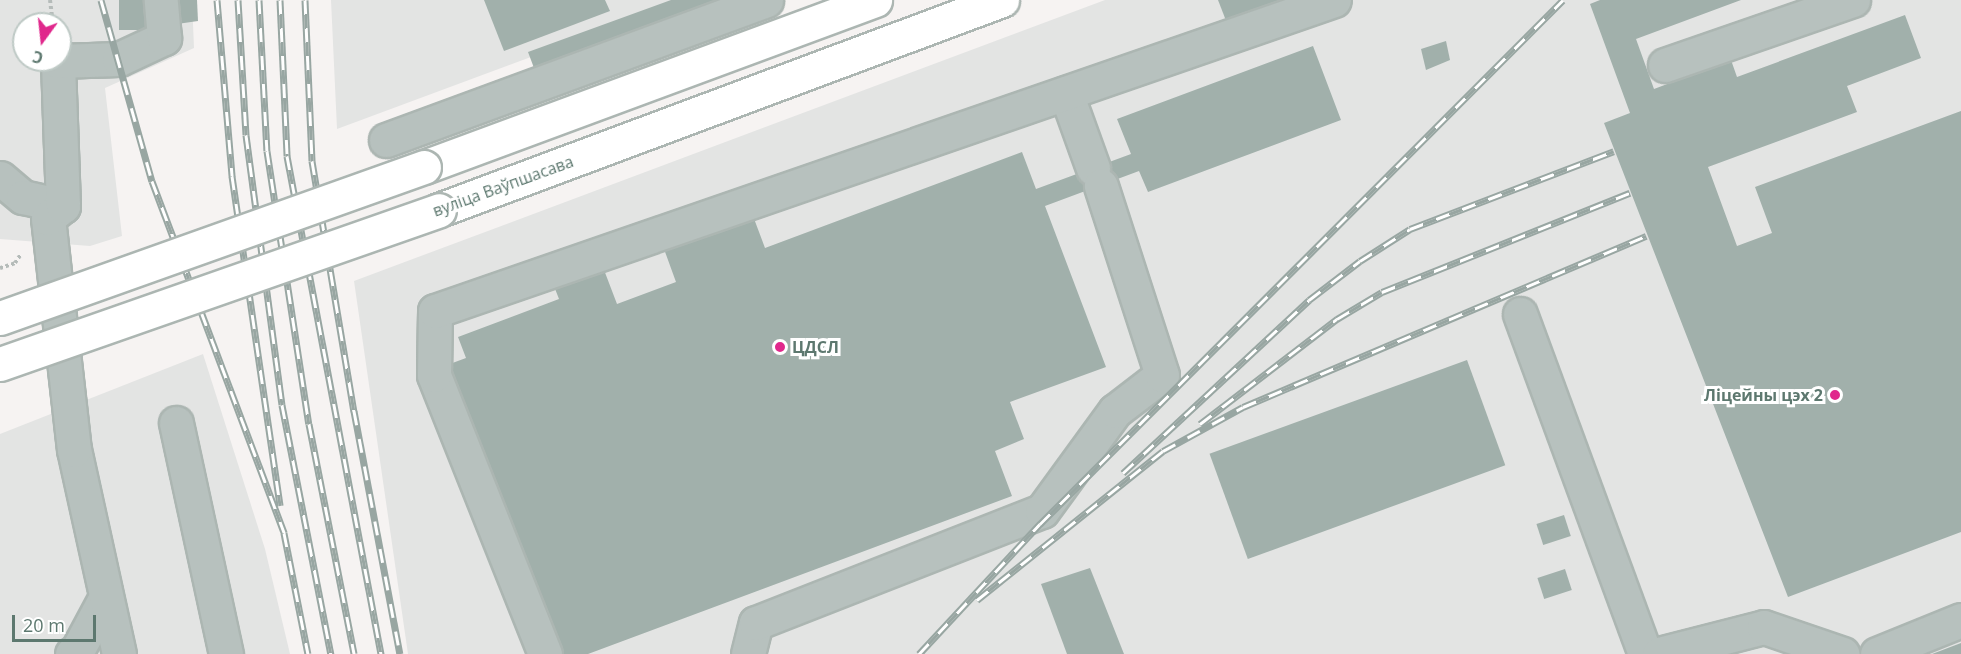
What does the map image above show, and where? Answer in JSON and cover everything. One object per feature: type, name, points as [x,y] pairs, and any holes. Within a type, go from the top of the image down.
[{"type":"main road","points":[[0,318],[424,167],[875,0]]},
{"type":"main road","name":"вуліца Ваўпшасава","points":[[0,364],[439,210],[1002,0]]},
{"type":"lane","points":[[63,206],[58,61],[119,59],[164,38],[161,0]]},
{"type":"lane","points":[[386,140],[766,0]]},
{"type":"lane","points":[[545,654],[434,375],[435,312],[1334,0]]},
{"type":"lane","points":[[1665,65],[1853,0]]},
{"type":"lane","points":[[748,654],[756,623],[1042,511],[1115,411],[1162,375],[1097,177],[1066,93]]},
{"type":"lane","points":[[0,178],[22,197],[63,206]]},
{"type":"lane","points":[[63,206],[48,218],[74,450],[119,654]]},
{"type":"lane","points":[[1520,314],[1645,654]]},
{"type":"lane","points":[[176,423],[226,654]]},
{"type":"lane","points":[[72,654],[77,651],[106,597]]},
{"type":"lane","points":[[1877,654],[1961,620]]},
{"type":"lane","points":[[1659,654],[1764,627],[1843,654]]},
{"type":"shaded area","points":[[0,0],[192,0],[194,48],[105,88],[122,236],[90,246],[0,239]]},
{"type":"shaded area","points":[[331,0],[685,0],[337,129]]},
{"type":"shaded area","points":[[1105,0],[1961,0],[1961,654],[408,654],[354,281]]},
{"type":"shaded area","points":[[203,354],[265,549],[290,654],[0,654],[0,434]]},
{"type":"building","points":[[119,0],[145,0],[145,30],[119,30]]},
{"type":"building","points":[[169,0],[197,0],[198,21],[170,25]]},
{"type":"building","points":[[484,0],[605,0],[610,11],[504,51]]},
{"type":"building","points":[[671,0],[744,0],[537,76],[528,52]]},
{"type":"building","points":[[1218,0],[1311,0],[1230,31]]},
{"type":"building","name":"Ліцейны цэх 2","points":[[1600,0],[1741,0],[1636,39],[1654,89],[1731,60],[1737,77],[1905,15],[1921,58],[1847,86],[1857,112],[1708,167],[1737,246],[1772,233],[1755,187],[1961,111],[1961,532],[1788,597],[1604,123],[1630,113],[1590,4]]},
{"type":"building","points":[[1446,41],[1450,60],[1426,70],[1421,49]]},
{"type":"building","name":"ЦДСЛ","points":[[1313,46],[1341,120],[1148,192],[1139,171],[1045,206],[1106,367],[1010,402],[1024,439],[995,451],[1012,496],[588,654],[555,654],[447,365],[466,358],[458,337],[559,299],[552,281],[601,262],[617,304],[676,282],[664,249],[753,216],[765,248],[1022,152],[1036,189],[1131,154],[1117,119]]},
{"type":"building","points":[[1467,360],[1505,465],[1248,559],[1210,454]]},
{"type":"building","points":[[1564,515],[1571,536],[1543,545],[1536,524]]},
{"type":"building","points":[[1090,568],[1124,654],[1067,654],[1041,584]]},
{"type":"building","points":[[1565,569],[1572,590],[1544,599],[1537,578]]},
{"type":"building","points":[[1961,643],[1961,654],[1932,654]]},
{"type":"railway","points":[[101,0],[152,181],[284,533],[308,654]]},
{"type":"railway","points":[[217,0],[232,176],[280,506]]},
{"type":"railway","points":[[238,0],[246,135],[282,405],[331,654]]},
{"type":"railway","points":[[259,0],[267,151],[309,424],[354,654]]},
{"type":"railway","points":[[280,0],[287,156],[381,654]]},
{"type":"railway","points":[[305,0],[312,161],[354,411],[400,654]]},
{"type":"railway","points":[[919,654],[1040,524],[1563,0]]},
{"type":"railway","points":[[1123,473],[1309,300],[1360,261],[1410,229],[1614,151]]},
{"type":"railway","points":[[1200,424],[1337,319],[1382,292],[1630,193]]},
{"type":"railway","points":[[977,600],[1163,451],[1243,407],[1646,236]]},
{"type":"place","name":"ЦДСЛ","points":[[780,347]]},
{"type":"place","name":"Ліцейны цэх 2","points":[[1835,395]]}]
